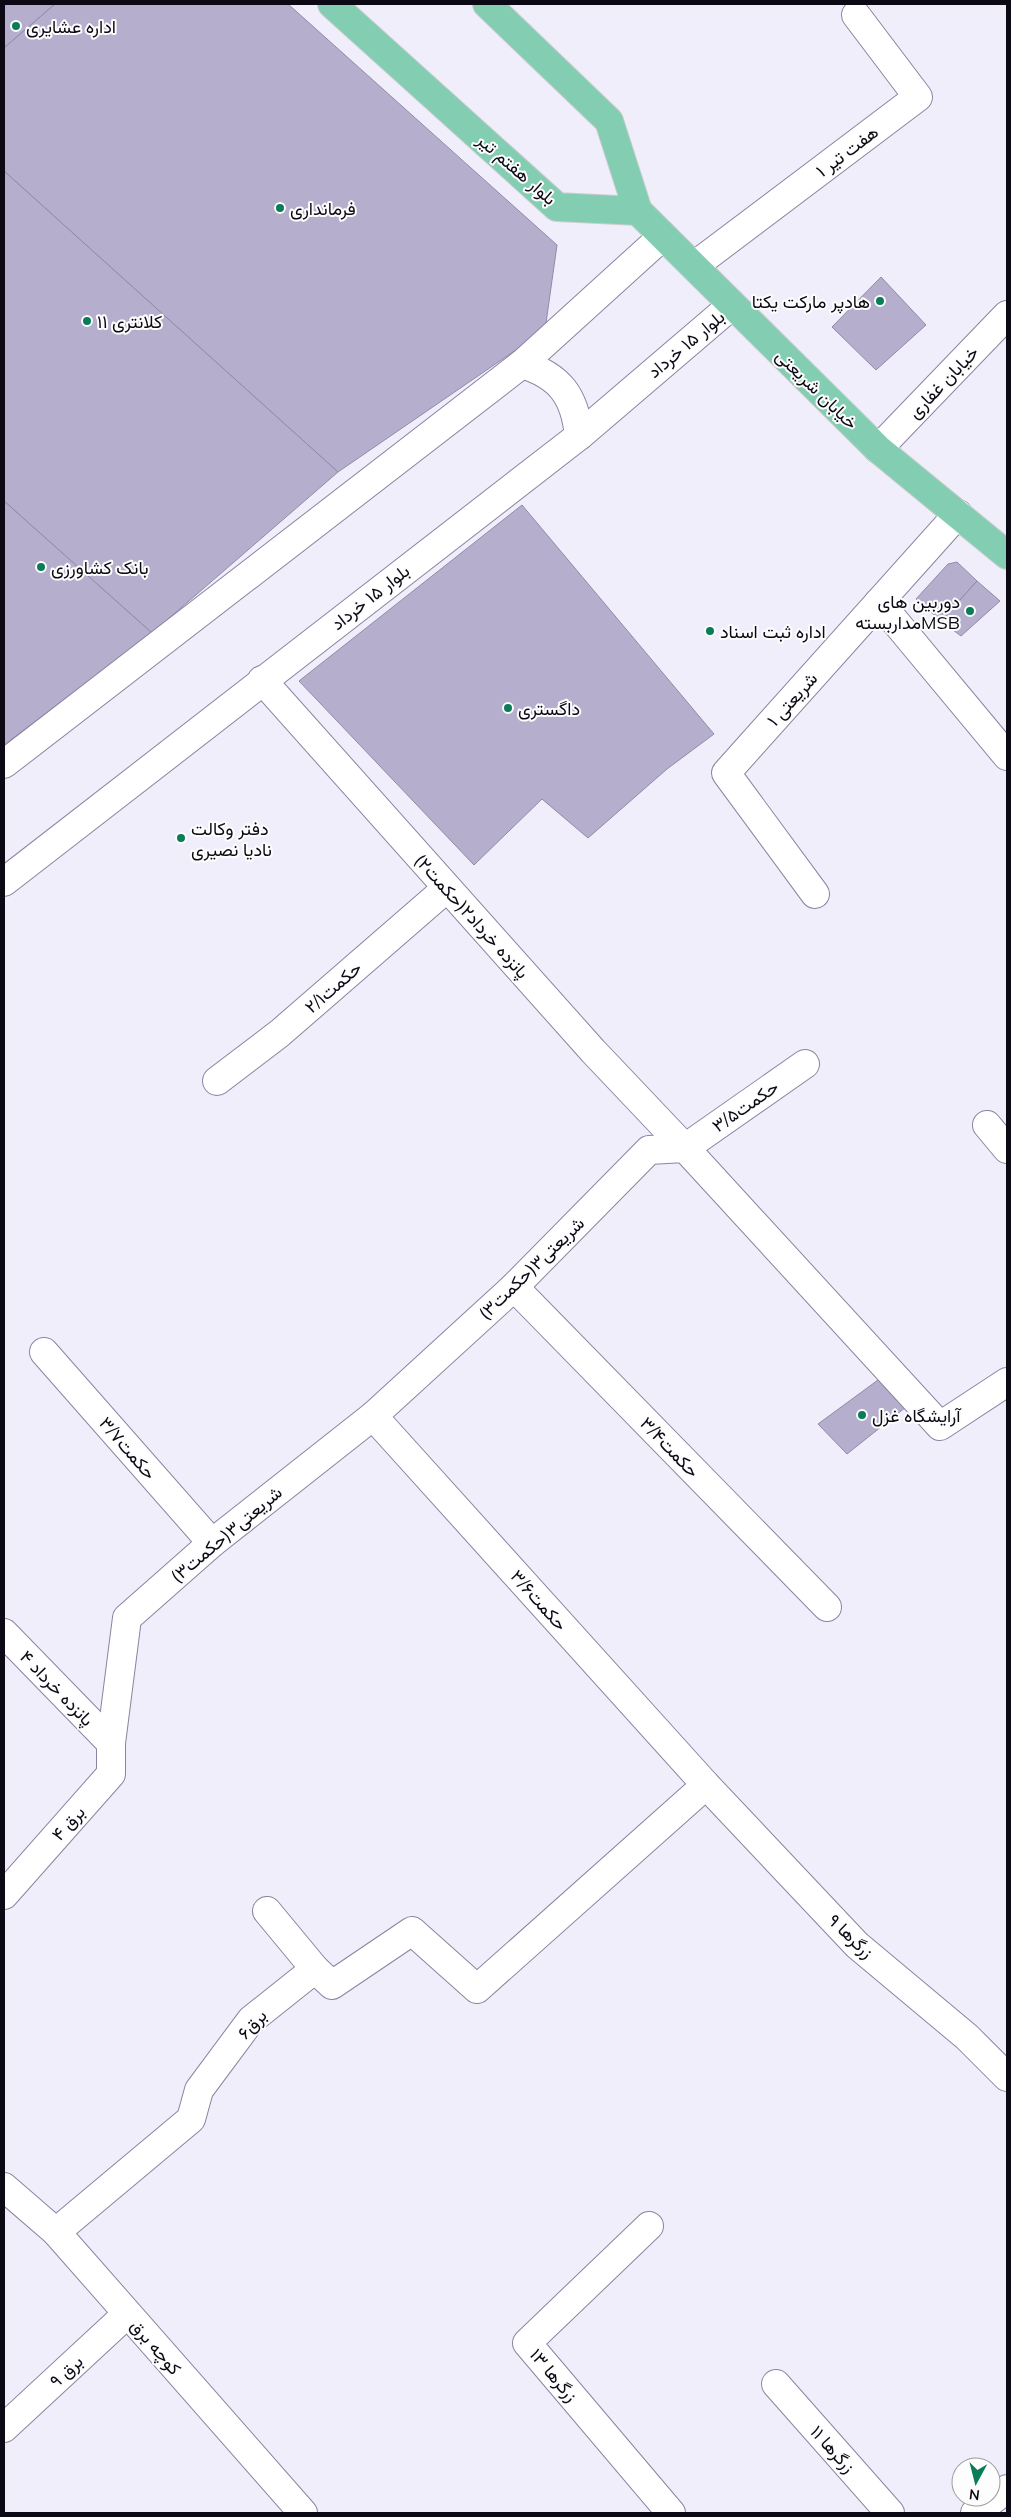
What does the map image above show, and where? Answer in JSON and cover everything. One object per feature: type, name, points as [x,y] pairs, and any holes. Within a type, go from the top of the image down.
[{"type":"main road","name":"بلوار هفتم تیر","points":[[332,4],[557,207],[638,211]]},
{"type":"main road","points":[[492,5],[609,121],[638,211]]},
{"type":"main road","name":"خیابان شریعتی","points":[[638,211],[694,266],[731,306],[878,449],[1007,555]]},
{"type":"street","name":"هفت تیر ۱","points":[[694,266],[918,97],[856,15]]},
{"type":"street","points":[[4,764],[522,364],[664,236]]},
{"type":"street","name":"بلوار ۱۵ خرداد","points":[[4,882],[578,436],[731,306]]},
{"type":"street","name":"خیابان غفاری","points":[[878,449],[1007,315]]},
{"type":"street","points":[[522,364],[541,370],[557,382],[570,397],[577,416],[578,436]]},
{"type":"street","name":"شریعتی ۱","points":[[815,894],[726,773],[958,514]]},
{"type":"street","points":[[879,602],[1007,756]]},
{"type":"street","name":"پانزده خرداد۲(حکمت۲)","points":[[262,680],[593,1051],[686,1148]]},
{"type":"street","name":"حکمت۲/۱","points":[[217,1081],[280,1033],[446,888]]},
{"type":"street","name":"حکمت۳/۵","points":[[686,1148],[805,1064]]},
{"type":"street","points":[[987,1125],[1007,1149]]},
{"type":"street","points":[[686,1148],[940,1426],[1004,1390]]},
{"type":"street","name":"شریعتی۳(حکمت۳)","points":[[111,1743],[127,1618],[212,1544],[373,1416],[514,1287],[649,1150],[686,1148]]},
{"type":"street","name":"حکمت۳/۴","points":[[514,1287],[827,1606]]},
{"type":"street","name":"حکمت۳/۷","points":[[44,1352],[212,1544]]},
{"type":"street","name":"حکمت۳/۶","points":[[373,1416],[706,1785]]},
{"type":"street","name":"پانزده خرداد ۴","points":[[4,1633],[111,1743]]},
{"type":"street","name":"برق ۴","points":[[4,1895],[111,1774],[111,1743]]},
{"type":"street","points":[[267,1911],[315,1968],[332,1985],[412,1931],[477,1989],[706,1785]]},
{"type":"street","name":"زرگرها ۹","points":[[706,1785],[857,1945],[967,2037],[1007,2076]]},
{"type":"street","name":"برق۶","points":[[56,2232],[191,2119],[199,2090],[251,2020],[315,1968]]},
{"type":"street","name":"کوچه برق","points":[[4,2187],[56,2232],[303,2513]]},
{"type":"street","name":"زرگرها ۱۳","points":[[649,2226],[527,2343],[671,2513]]},
{"type":"street","name":"برق ۹","points":[[4,2428],[127,2314]]},
{"type":"street","name":"زرگرها ۱۱","points":[[776,2384],[890,2513]]},
{"type":"street","points":[[975,2513],[1007,2489]]},
{"type":"building","name":"اداره عشایری","points":[[4,4],[55,4],[4,48]]},
{"type":"building","name":"فرمانداری","points":[[55,4],[288,4],[557,245],[545,330],[338,472],[4,171],[4,48]]},
{"type":"building","name":"کلانتری ۱۱","points":[[4,171],[338,472],[152,633],[4,501]]},
{"type":"building","name":"هادپر مارکت یکتا","points":[[881,277],[926,325],[876,370],[832,327]]},
{"type":"building","name":"بانک کشاورزی","points":[[4,501],[152,633],[4,745]]},
{"type":"building","name":"داگستری","points":[[522,505],[714,734],[667,769],[588,838],[542,799],[474,865],[299,681]]},
{"type":"building","points":[[957,562],[977,581],[941,621],[916,599],[948,564]]},
{"type":"building","name":"دوربین های مداربستهMSB","points":[[977,581],[1000,601],[961,636],[941,621]]},
{"type":"building","name":"آرایشگاه غزل","points":[[878,1380],[906,1407],[847,1454],[818,1424]]},
{"type":"place","name":"اداره عشایری","points":[[16,26]]},
{"type":"place","name":"فرمانداری","points":[[280,208]]},
{"type":"place","name":"هادپر مارکت یکتا","points":[[880,301]]},
{"type":"place","name":"کلانتری ۱۱","points":[[87,321]]},
{"type":"place","name":"بانک کشاورزی","points":[[41,567]]},
{"type":"place","name":"دوربین های مداربستهMSB","points":[[970,611]]},
{"type":"place","name":"اداره ثبت اسناد","points":[[710,631]]},
{"type":"place","name":"داگستری","points":[[508,708]]},
{"type":"place","name":"دفتر وکالت نادیا نصیری","points":[[181,838]]},
{"type":"place","name":"آرایشگاه غزل","points":[[862,1415]]}]
